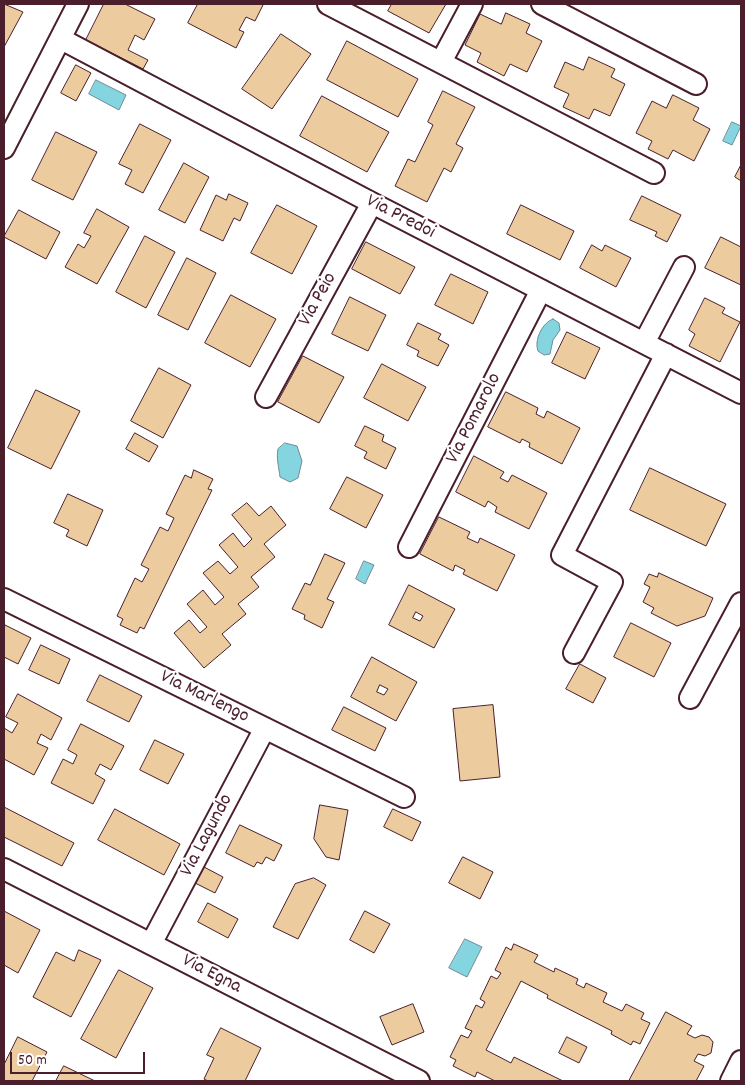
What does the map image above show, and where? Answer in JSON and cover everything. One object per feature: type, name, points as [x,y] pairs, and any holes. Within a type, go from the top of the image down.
[{"type":"street","points":[[4,148],[78,4]]},
{"type":"street","points":[[328,4],[654,173]]},
{"type":"street","points":[[441,62],[472,4]]},
{"type":"street","points":[[542,4],[696,84]]},
{"type":"street","name":"Via Predoi","points":[[61,39],[372,204],[741,393]]},
{"type":"street","name":"Via Peio","points":[[266,398],[372,204]]},
{"type":"street","points":[[644,343],[684,267]]},
{"type":"street","name":"Via Pomarolo","points":[[409,547],[541,290]]},
{"type":"street","points":[[574,653],[612,582],[562,555],[666,354]]},
{"type":"street","name":"Via Marlengo","points":[[4,599],[404,797]]},
{"type":"street","points":[[690,698],[741,603]]},
{"type":"street","name":"Via Lagundo","points":[[150,944],[265,728]]},
{"type":"street","name":"Via Egna","points":[[4,869],[419,1081]]},
{"type":"street","points":[[731,1081],[741,1062]]},
{"type":"water","points":[[96,80],[126,95],[119,110],[89,94]]},
{"type":"water","points":[[732,122],[741,126],[732,145],[723,141]]},
{"type":"water","points":[[553,319],[559,323],[560,330],[553,340],[550,354],[544,355],[538,351],[538,337],[545,324]]},
{"type":"water","points":[[285,443],[297,446],[302,461],[298,478],[290,482],[280,477],[277,456],[278,449]]},
{"type":"water","points":[[364,561],[374,565],[365,584],[356,579]]},
{"type":"water","points":[[465,939],[482,947],[467,977],[449,968]]},
{"type":"building","points":[[4,4],[23,12],[4,47]]},
{"type":"building","points":[[104,4],[125,4],[155,19],[144,40],[135,35],[128,50],[148,60],[143,69],[86,40]]},
{"type":"building","points":[[198,4],[263,5],[255,21],[246,17],[239,30],[244,32],[236,48],[188,23]]},
{"type":"building","points":[[392,4],[446,4],[429,33],[388,11]]},
{"type":"building","points":[[506,13],[530,24],[526,33],[542,41],[527,72],[510,64],[504,76],[477,62],[481,53],[465,45],[480,14],[501,24]]},
{"type":"building","points":[[281,34],[311,54],[272,109],[242,89]]},
{"type":"building","points":[[347,41],[418,79],[398,117],[327,80]]},
{"type":"building","points":[[589,57],[615,69],[611,77],[625,84],[610,116],[594,109],[589,119],[563,107],[569,94],[554,87],[565,62],[583,70]]},
{"type":"building","points":[[76,65],[91,73],[76,101],[61,93]]},
{"type":"building","points":[[443,91],[475,107],[456,144],[463,148],[451,172],[444,168],[427,202],[395,186],[408,159],[415,162],[433,125],[428,122]]},
{"type":"building","points":[[673,95],[699,108],[693,120],[710,129],[694,161],[673,150],[668,159],[648,149],[652,141],[636,133],[652,101],[666,108]]},
{"type":"building","points":[[322,96],[389,132],[367,172],[300,136]]},
{"type":"building","points":[[140,124],[171,140],[143,193],[125,184],[132,170],[119,164]]},
{"type":"building","points":[[56,132],[97,152],[73,200],[32,180]]},
{"type":"building","points":[[184,163],[209,177],[185,223],[159,210]]},
{"type":"building","points":[[741,165],[741,181],[735,177]]},
{"type":"building","points":[[229,194],[248,203],[240,221],[234,218],[223,241],[200,230],[216,195],[226,200]]},
{"type":"building","points":[[642,196],[681,215],[667,242],[655,236],[657,232],[630,220]]},
{"type":"building","points":[[277,205],[317,226],[292,274],[251,253]]},
{"type":"building","points":[[521,205],[574,231],[560,260],[507,234]]},
{"type":"building","points":[[97,209],[129,227],[97,284],[65,267],[78,244],[84,248],[91,236],[84,233]]},
{"type":"building","points":[[19,210],[60,232],[46,259],[4,237]]},
{"type":"building","points":[[145,236],[175,252],[146,308],[116,292]]},
{"type":"building","points":[[721,237],[741,247],[741,285],[705,268]]},
{"type":"building","points":[[366,242],[415,267],[400,294],[352,269]]},
{"type":"building","points":[[592,245],[602,251],[605,245],[631,258],[616,287],[580,268]]},
{"type":"building","points":[[187,258],[216,273],[188,330],[158,315]]},
{"type":"building","points":[[451,274],[488,292],[473,324],[435,305]]},
{"type":"building","points":[[231,295],[276,319],[250,367],[205,343]]},
{"type":"building","points":[[350,297],[386,315],[368,351],[332,334]]},
{"type":"building","points":[[705,298],[725,308],[722,313],[740,322],[720,362],[689,346],[695,334],[689,330]]},
{"type":"building","points":[[418,323],[441,334],[438,339],[449,345],[438,366],[417,356],[419,351],[407,345]]},
{"type":"building","points":[[567,332],[600,348],[585,379],[552,363]]},
{"type":"building","points":[[303,356],[344,377],[319,423],[278,402]]},
{"type":"building","points":[[382,364],[426,387],[408,421],[364,398]]},
{"type":"building","points":[[159,368],[191,385],[163,438],[131,421]]},
{"type":"building","points":[[36,390],[80,411],[51,469],[8,448]]},
{"type":"building","points":[[506,392],[538,408],[536,414],[544,418],[547,411],[580,428],[562,464],[529,447],[530,443],[522,439],[520,443],[488,427]]},
{"type":"building","points":[[365,426],[384,435],[382,441],[396,448],[386,469],[364,458],[367,452],[355,446]]},
{"type":"building","points":[[135,433],[158,446],[149,462],[126,449]]},
{"type":"building","points":[[474,456],[504,472],[500,478],[508,482],[512,475],[547,493],[529,529],[495,512],[497,507],[488,501],[485,507],[456,492]]},
{"type":"building","points":[[650,468],[726,504],[706,546],[630,510]]},
{"type":"building","points":[[194,470],[213,479],[208,489],[212,490],[144,629],[140,627],[137,633],[120,625],[123,619],[117,616],[135,578],[142,582],[149,569],[141,565],[160,527],[168,531],[174,518],[166,514],[185,475],[191,478]]},
{"type":"building","points":[[347,477],[383,495],[366,528],[330,509]]},
{"type":"building","points":[[68,494],[103,510],[87,546],[66,536],[69,530],[54,523]]},
{"type":"building","points":[[247,503],[259,516],[271,506],[286,525],[264,544],[275,557],[251,577],[259,587],[238,604],[246,614],[222,634],[231,645],[204,668],[174,633],[189,620],[200,633],[207,627],[187,604],[203,590],[215,605],[224,597],[203,573],[218,561],[230,574],[238,567],[219,545],[233,533],[244,547],[252,539],[232,515]]},
{"type":"building","points":[[439,517],[470,532],[467,538],[478,543],[480,538],[515,555],[497,591],[463,574],[465,570],[455,565],[453,571],[420,554]]},
{"type":"building","points":[[325,554],[345,563],[327,599],[334,602],[322,628],[304,619],[305,615],[292,609],[305,583],[310,585]]},
{"type":"building","points":[[659,573],[713,598],[705,616],[677,626],[651,613],[654,608],[643,602],[650,587],[644,584],[649,574],[657,577]]},
{"type":"building","points":[[409,585],[455,609],[434,648],[389,625]],"holes":[[[416,612],[423,616],[420,621],[413,618]]]},
{"type":"building","points":[[631,623],[671,643],[654,677],[614,657]]},
{"type":"building","points":[[5,625],[31,638],[18,664],[4,657]]},
{"type":"building","points":[[41,645],[70,659],[59,684],[29,670]]},
{"type":"building","points":[[372,657],[417,682],[396,721],[351,697]],"holes":[[[380,685],[388,689],[384,695],[377,692]]]},
{"type":"building","points":[[580,664],[606,678],[593,703],[566,689]]},
{"type":"building","points":[[100,675],[142,696],[129,722],[87,701]]},
{"type":"building","points":[[18,694],[62,718],[51,740],[41,734],[37,743],[48,748],[34,775],[4,759],[4,728],[12,733],[18,723],[6,717]]},
{"type":"building","points":[[493,705],[500,777],[460,781],[453,709]]},
{"type":"building","points":[[344,707],[386,728],[375,751],[332,730]]},
{"type":"building","points":[[81,724],[124,746],[111,770],[100,764],[95,774],[105,780],[93,804],[51,783],[63,759],[73,764],[77,755],[68,750]]},
{"type":"building","points":[[155,740],[184,754],[168,784],[140,770]]},
{"type":"building","points":[[320,805],[348,810],[339,860],[326,857],[314,839]]},
{"type":"building","points":[[4,807],[74,843],[62,866],[4,837]]},
{"type":"building","points":[[115,809],[180,844],[164,875],[98,840]]},
{"type":"building","points":[[393,809],[421,822],[412,841],[384,827]]},
{"type":"building","points":[[240,825],[282,845],[274,861],[266,857],[262,864],[257,862],[254,867],[226,853]]},
{"type":"building","points":[[463,857],[493,872],[480,899],[449,883]]},
{"type":"building","points":[[204,867],[223,877],[215,893],[195,883]]},
{"type":"building","points":[[314,878],[326,885],[298,939],[273,927],[295,884]]},
{"type":"building","points":[[208,903],[238,919],[228,938],[198,922]]},
{"type":"building","points":[[4,911],[40,930],[18,973],[4,965]]},
{"type":"building","points":[[365,911],[390,924],[374,953],[350,940]]},
{"type":"building","points":[[514,944],[538,955],[534,962],[554,972],[555,968],[578,979],[576,984],[584,988],[586,983],[607,993],[603,1002],[622,1011],[626,1004],[644,1013],[641,1019],[650,1023],[640,1044],[633,1041],[631,1045],[611,1034],[612,1031],[547,998],[548,995],[521,981],[486,1050],[511,1063],[514,1057],[563,1081],[495,1081],[477,1072],[475,1077],[453,1066],[456,1060],[450,1057],[461,1035],[468,1038],[472,1031],[465,1028],[476,1005],[482,1008],[485,1002],[480,999],[491,976],[497,979],[501,973],[495,970],[506,947],[511,950]]},
{"type":"building","points":[[79,950],[101,960],[71,1017],[33,997],[56,952],[74,961]]},
{"type":"building","points":[[119,970],[153,988],[116,1058],[81,1039]]},
{"type":"building","points":[[413,1004],[424,1032],[392,1045],[380,1017]]},
{"type":"building","points":[[666,1012],[692,1026],[687,1034],[695,1038],[702,1035],[709,1037],[713,1042],[711,1053],[705,1056],[698,1054],[694,1061],[704,1066],[696,1081],[629,1081]]},
{"type":"building","points":[[221,1028],[261,1048],[245,1081],[208,1081],[204,1079],[214,1058],[207,1055]]},
{"type":"building","points":[[18,1037],[47,1052],[32,1081],[4,1081],[4,1065]]},
{"type":"building","points":[[567,1037],[587,1047],[579,1063],[559,1053]]},
{"type":"building","points":[[64,1066],[95,1081],[56,1081]]}]
